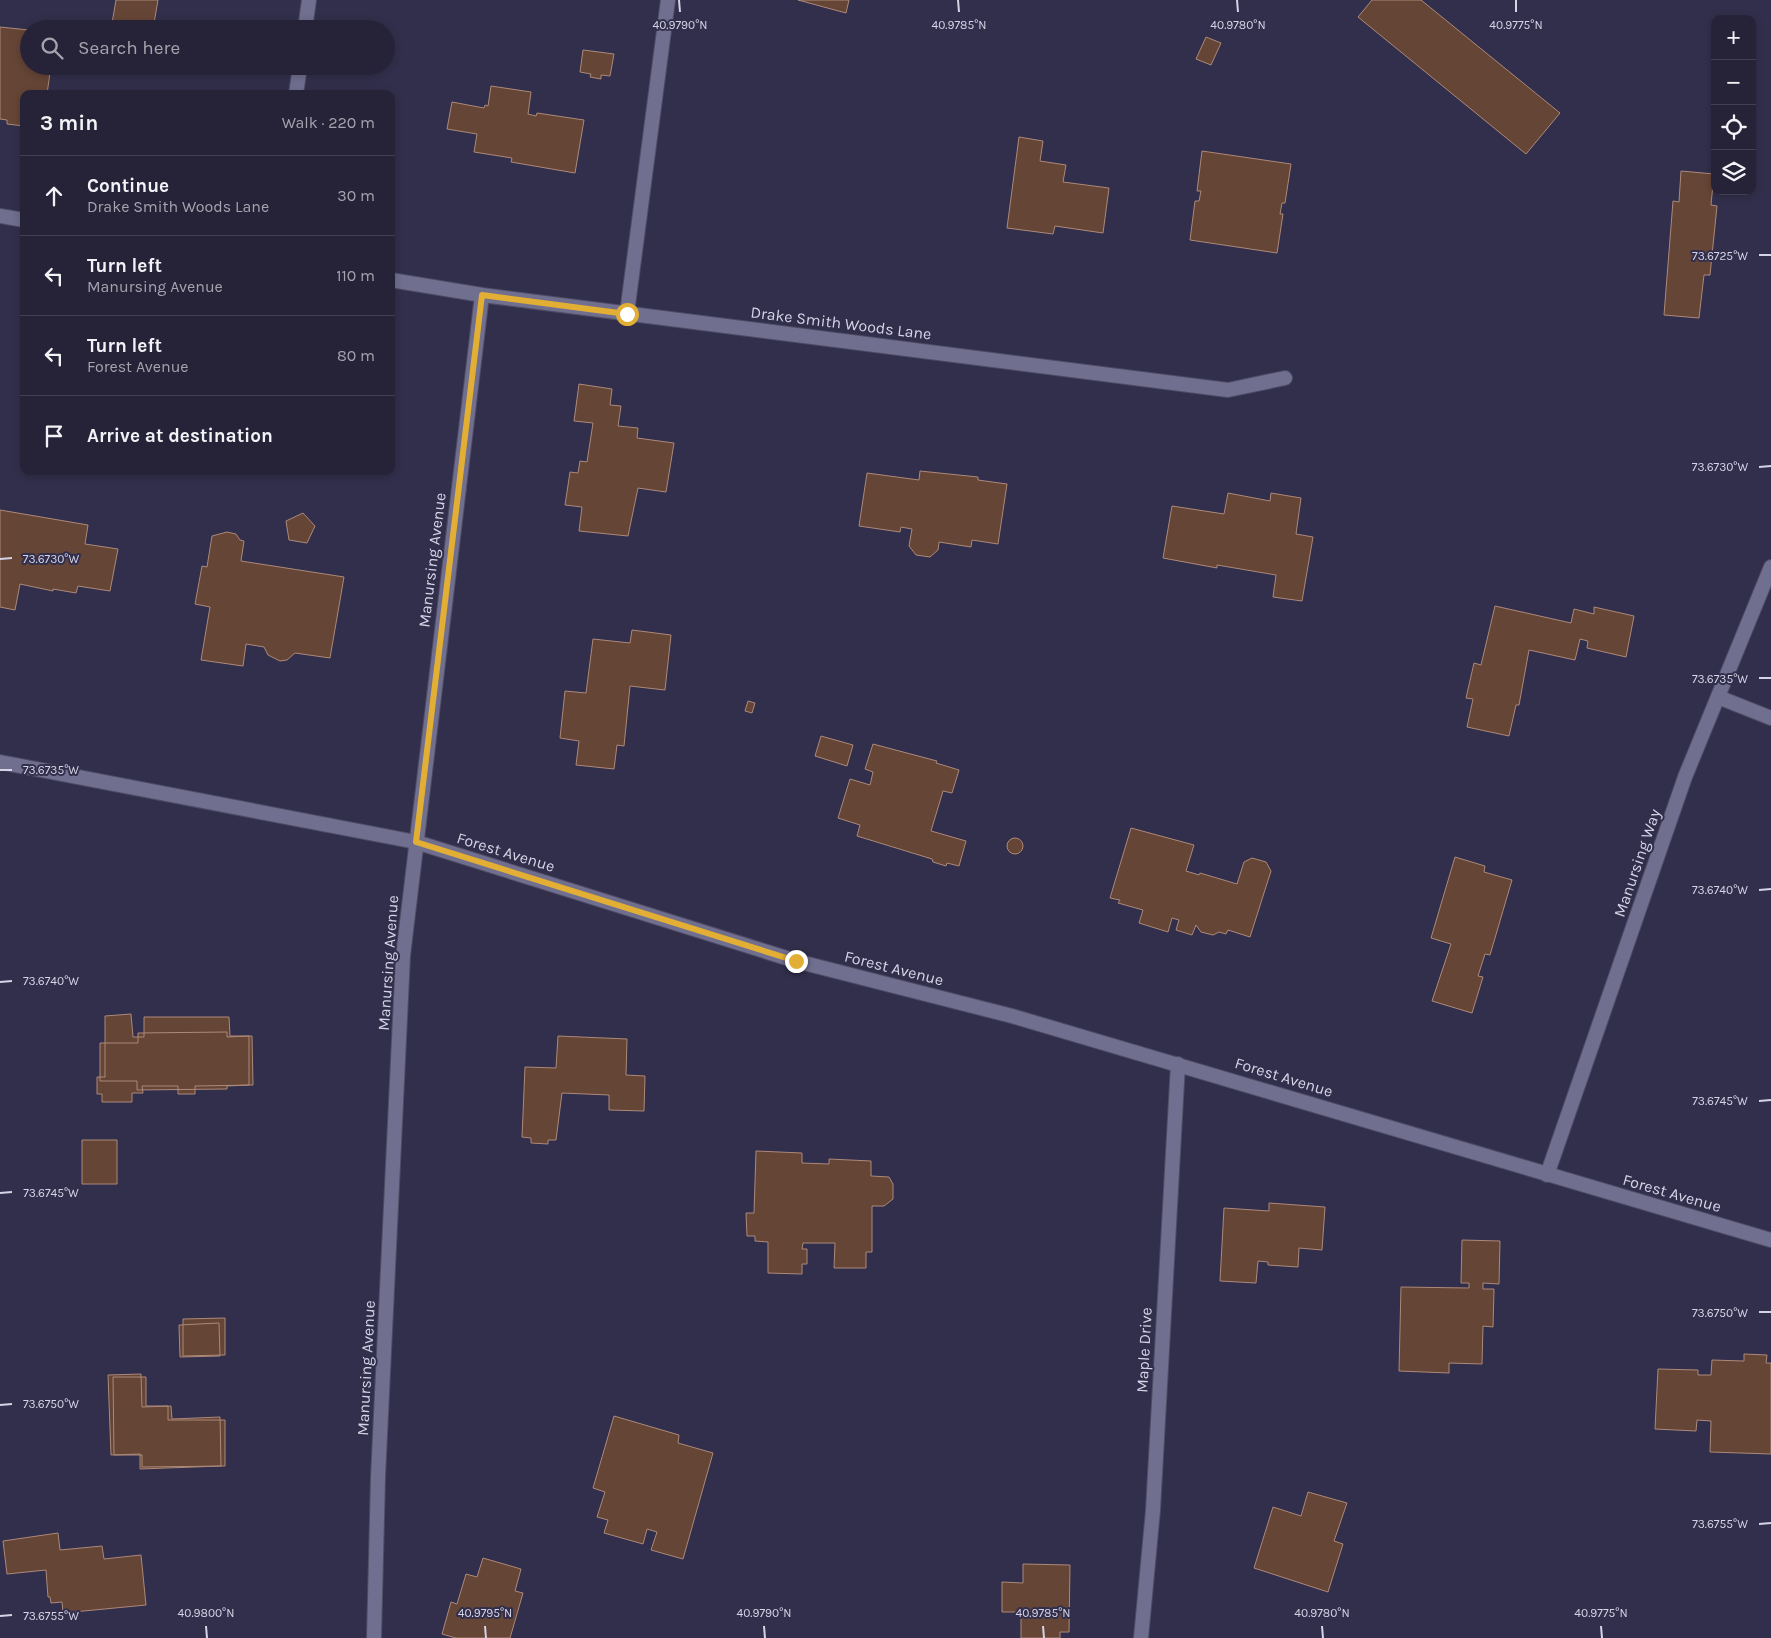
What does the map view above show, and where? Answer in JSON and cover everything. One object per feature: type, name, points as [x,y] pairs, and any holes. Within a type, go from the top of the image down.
[{"type":"street","points":[[306,20],[309,0]]},
{"type":"street","points":[[627,314],[668,0]]},
{"type":"street","points":[[297,90],[299,75]]},
{"type":"street","points":[[0,216],[20,219]]},
{"type":"street","name":"Drake Smith Woods Lane","points":[[395,281],[482,295],[1228,390],[1285,378]]},
{"type":"street","name":"Manursing Avenue","points":[[374,1638],[379,1459],[403,956],[482,295]]},
{"type":"street","name":"Manursing Way","points":[[1547,1175],[1685,777],[1771,567]]},
{"type":"street","points":[[1718,697],[1771,718]]},
{"type":"street","name":"Forest Avenue","points":[[0,762],[416,842],[796,961],[1012,1016],[1771,1240]]},
{"type":"street","name":"Maple Drive","points":[[1141,1638],[1152,1510],[1178,1064]]},
{"type":"building","points":[[116,0],[158,0],[155,20],[113,20]]},
{"type":"building","points":[[798,0],[849,0],[846,13]]},
{"type":"building","points":[[1372,0],[1421,0],[1560,113],[1526,154],[1358,17]]},
{"type":"building","points":[[0,27],[20,29],[20,75],[50,75],[48,90],[20,90],[20,126],[7,124],[7,120],[0,119]]},
{"type":"building","points":[[1206,37],[1221,43],[1211,65],[1196,59]]},
{"type":"building","points":[[583,50],[614,54],[610,76],[601,75],[601,79],[590,77],[591,74],[580,72]]},
{"type":"building","points":[[491,86],[531,92],[528,114],[536,116],[537,113],[584,120],[575,173],[511,162],[512,158],[474,152],[477,134],[447,129],[452,102],[484,108],[485,105],[488,106]]},
{"type":"building","points":[[1019,137],[1043,141],[1040,161],[1066,165],[1063,182],[1109,188],[1103,233],[1055,226],[1053,234],[1007,228]]},
{"type":"building","points":[[1202,151],[1291,164],[1285,203],[1282,203],[1280,214],[1283,214],[1277,253],[1190,240],[1195,201],[1199,201],[1201,191],[1197,191]]},
{"type":"building","points":[[1681,171],[1711,174],[1711,205],[1717,206],[1710,275],[1704,275],[1699,318],[1664,315],[1673,201],[1679,202]]},
{"type":"building","points":[[579,384],[612,389],[610,405],[621,406],[618,426],[638,428],[637,438],[674,443],[666,492],[638,488],[628,536],[579,531],[582,507],[565,505],[570,472],[578,473],[580,461],[587,462],[593,423],[574,421]]},
{"type":"building","points":[[920,471],[978,477],[978,480],[1007,484],[998,544],[972,540],[971,547],[939,542],[938,550],[930,557],[916,555],[909,546],[912,529],[901,527],[900,532],[859,526],[867,473],[919,480]]},
{"type":"building","points":[[1228,493],[1270,501],[1271,493],[1301,498],[1296,534],[1313,537],[1302,601],[1273,597],[1276,575],[1217,565],[1217,568],[1163,558],[1172,506],[1224,514]]},
{"type":"building","points":[[0,510],[88,525],[85,544],[118,549],[110,591],[78,586],[76,593],[53,589],[53,591],[20,584],[15,610],[0,607]]},
{"type":"building","points":[[303,513],[315,526],[307,543],[289,540],[286,521]]},
{"type":"building","points":[[227,532],[236,534],[240,540],[244,541],[241,561],[344,577],[330,658],[295,653],[287,660],[280,661],[268,655],[264,647],[246,644],[243,666],[201,660],[210,607],[195,604],[202,566],[207,567],[212,536]]},
{"type":"building","points":[[1495,606],[1571,623],[1574,609],[1594,614],[1594,607],[1634,616],[1626,657],[1587,648],[1588,641],[1580,639],[1575,660],[1529,650],[1519,705],[1516,705],[1509,736],[1467,727],[1473,699],[1466,698],[1474,663],[1481,665]]},
{"type":"building","points":[[632,630],[671,635],[665,690],[630,686],[624,746],[617,745],[614,769],[576,765],[579,741],[560,738],[565,691],[586,693],[593,639],[630,643]]},
{"type":"building","points":[[748,701],[755,703],[752,713],[745,711]]},
{"type":"building","points":[[821,736],[853,745],[847,766],[815,756]]},
{"type":"building","points":[[873,744],[937,761],[936,763],[959,770],[952,793],[943,791],[931,831],[966,841],[959,866],[947,863],[946,866],[933,862],[932,859],[857,836],[860,825],[838,818],[850,779],[870,785],[873,772],[865,769]]},
{"type":"building","points":[[1131,828],[1194,845],[1186,871],[1199,875],[1200,873],[1237,884],[1244,862],[1252,858],[1266,862],[1271,871],[1250,937],[1228,930],[1226,934],[1219,932],[1213,935],[1201,932],[1196,925],[1192,935],[1176,930],[1179,920],[1172,918],[1168,932],[1139,923],[1143,910],[1118,903],[1120,900],[1110,898]]},
{"type":"building","points":[[1012,838],[1018,838],[1023,843],[1021,852],[1012,854],[1007,849],[1007,843]]},
{"type":"building","points":[[1455,857],[1485,866],[1484,872],[1512,880],[1490,955],[1485,954],[1478,976],[1483,977],[1472,1013],[1432,1001],[1451,944],[1431,938]]},
{"type":"building","points":[[131,1014],[133,1037],[144,1037],[144,1017],[229,1017],[230,1036],[252,1036],[253,1085],[195,1086],[195,1094],[178,1094],[178,1086],[142,1086],[143,1093],[132,1093],[132,1102],[102,1102],[102,1094],[97,1094],[97,1077],[105,1077],[105,1016]]},
{"type":"building","points":[[227,1032],[227,1037],[249,1036],[249,1085],[227,1086],[227,1089],[137,1090],[137,1081],[100,1081],[100,1043],[138,1043],[138,1033]]},
{"type":"building","points":[[558,1036],[627,1039],[626,1075],[645,1076],[644,1111],[609,1110],[609,1095],[562,1093],[556,1140],[548,1140],[548,1144],[531,1143],[531,1138],[522,1137],[525,1067],[556,1068]]},
{"type":"building","points":[[82,1140],[117,1140],[117,1184],[82,1184]]},
{"type":"building","points":[[756,1151],[802,1153],[802,1163],[829,1164],[829,1159],[871,1161],[871,1176],[889,1177],[893,1184],[893,1199],[884,1206],[872,1206],[872,1252],[866,1252],[866,1268],[834,1268],[835,1243],[803,1243],[802,1249],[807,1249],[807,1264],[802,1264],[802,1274],[768,1273],[768,1242],[755,1241],[755,1236],[747,1236],[746,1213],[754,1213]]},
{"type":"building","points":[[1269,1203],[1325,1207],[1322,1250],[1299,1248],[1298,1267],[1268,1265],[1268,1262],[1258,1261],[1256,1283],[1220,1281],[1224,1208],[1269,1211]]},
{"type":"building","points":[[1462,1240],[1500,1241],[1499,1284],[1483,1283],[1483,1289],[1494,1289],[1493,1327],[1483,1326],[1482,1364],[1449,1363],[1449,1373],[1399,1371],[1401,1287],[1469,1288],[1469,1283],[1461,1283]]},
{"type":"building","points":[[225,1318],[225,1355],[183,1356],[183,1319]]},
{"type":"building","points":[[219,1323],[220,1356],[180,1357],[179,1325]]},
{"type":"building","points":[[1744,1354],[1767,1355],[1766,1363],[1771,1363],[1771,1454],[1710,1452],[1711,1421],[1697,1420],[1696,1431],[1655,1429],[1658,1369],[1698,1370],[1698,1375],[1711,1375],[1712,1360],[1744,1361]]},
{"type":"building","points":[[141,1374],[142,1407],[171,1406],[172,1419],[220,1417],[221,1466],[140,1469],[140,1454],[111,1455],[108,1375]]},
{"type":"building","points":[[113,1377],[146,1377],[146,1406],[168,1406],[168,1420],[225,1420],[225,1466],[142,1467],[142,1455],[114,1455]]},
{"type":"building","points":[[614,1416],[679,1435],[678,1443],[713,1453],[683,1559],[651,1550],[657,1532],[647,1529],[643,1544],[604,1533],[608,1520],[597,1517],[605,1492],[593,1488]]},
{"type":"building","points":[[1308,1492],[1347,1503],[1334,1541],[1343,1544],[1328,1592],[1254,1568],[1273,1507],[1301,1516]]},
{"type":"building","points":[[58,1533],[60,1550],[102,1546],[104,1559],[141,1555],[146,1605],[63,1613],[62,1602],[51,1603],[50,1597],[48,1597],[46,1570],[7,1574],[3,1541]]},
{"type":"building","points":[[483,1558],[521,1569],[515,1591],[523,1593],[510,1638],[456,1638],[442,1634],[451,1602],[457,1604],[466,1574],[477,1577]]},
{"type":"building","points":[[1023,1564],[1070,1565],[1069,1632],[1060,1632],[1060,1638],[1021,1638],[1021,1612],[1002,1612],[1002,1582],[1023,1583]]},
{"type":"route","points":[[627,314],[482,295],[416,842],[796,961]]}]
